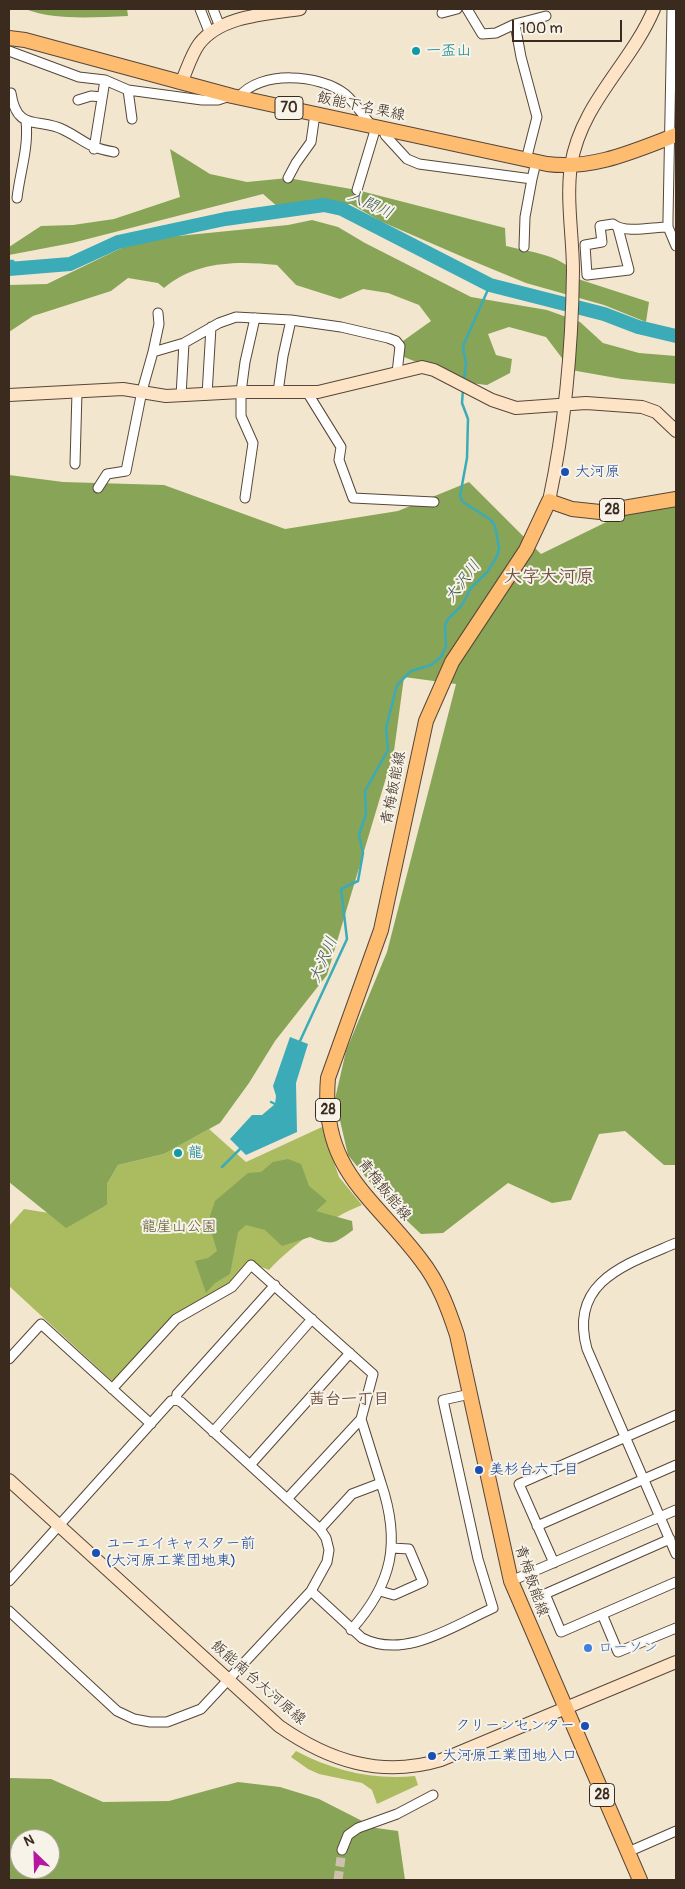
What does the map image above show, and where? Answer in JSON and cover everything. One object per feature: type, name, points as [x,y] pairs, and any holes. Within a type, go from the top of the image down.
[{"type":"main road","name":"飯能下名栗線","points":[[9,38],[24,40],[235,97],[531,161],[571,165],[612,159],[673,136]]},
{"type":"main road","name":"28","points":[[549,501],[572,509],[600,512],[676,500]]},
{"type":"main road","name":"青梅飯能線","points":[[549,501],[526,550],[452,662],[426,721],[381,930],[328,1078],[328,1118],[337,1151],[353,1179],[421,1259],[433,1277],[449,1310],[457,1335],[511,1581],[565,1710],[640,1880]]},
{"type":"street","points":[[200,9],[215,31]]},
{"type":"street","points":[[213,9],[215,31]]},
{"type":"street","points":[[181,83],[194,52],[200,43],[215,31],[238,20],[300,9]]},
{"type":"street","points":[[442,13],[457,9]]},
{"type":"street","points":[[468,9],[482,34],[496,33],[515,24],[546,16]]},
{"type":"street","points":[[549,501],[565,405],[570,361],[573,270],[571,165],[578,139],[589,112],[638,42],[654,9]]},
{"type":"street","points":[[672,9],[674,109],[673,163],[668,226],[676,246]]},
{"type":"street","points":[[515,24],[521,57],[537,117],[531,161],[532,179],[525,218],[524,247]]},
{"type":"street","points":[[9,50],[79,77],[105,80],[128,90],[202,100],[235,97],[246,90],[272,80],[309,79],[344,94],[368,121],[407,159],[419,164],[532,179]]},
{"type":"street","points":[[94,149],[105,80]]},
{"type":"street","points":[[128,90],[132,119]]},
{"type":"street","points":[[11,94],[16,112],[26,122],[63,129],[94,149],[114,152]]},
{"type":"street","points":[[78,100],[92,96],[102,97]]},
{"type":"street","points":[[288,178],[311,142],[316,114]]},
{"type":"street","points":[[17,198],[21,167],[28,140],[26,122]]},
{"type":"street","points":[[357,190],[376,127]]},
{"type":"street","points":[[618,228],[628,270],[587,275],[586,245],[602,242],[600,226],[613,224],[618,228],[668,226]]},
{"type":"street","points":[[98,488],[107,474],[126,471],[142,391],[159,324],[158,313]]},
{"type":"street","points":[[153,352],[184,343],[211,327],[236,318],[291,320],[340,327],[396,341],[400,352],[396,364],[397,373]]},
{"type":"street","points":[[245,498],[254,442],[241,416],[241,392],[245,362],[255,318]]},
{"type":"street","points":[[278,392],[291,320]]},
{"type":"street","points":[[207,395],[211,327]]},
{"type":"street","points":[[181,396],[184,343]]},
{"type":"street","points":[[9,394],[123,389],[166,396],[241,392],[307,392],[344,388],[414,368],[428,368],[480,394],[516,408],[613,404],[642,406],[656,412],[676,431]]},
{"type":"street","points":[[75,464],[77,392]]},
{"type":"street","points":[[307,392],[341,447],[339,460],[353,498],[434,502]]},
{"type":"street","points":[[676,1243],[618,1268],[604,1278],[592,1293],[582,1322],[587,1349],[676,1554]]},
{"type":"street","points":[[112,1389],[176,1319],[232,1287],[252,1264],[373,1374],[360,1419],[287,1499]]},
{"type":"street","points":[[176,1400],[177,1394],[275,1285]]},
{"type":"street","points":[[213,1432],[312,1319]]},
{"type":"street","points":[[9,1358],[41,1324],[151,1424]]},
{"type":"street","points":[[250,1465],[350,1353]]},
{"type":"street","points":[[311,1591],[351,1630],[372,1643],[394,1647],[404,1646],[493,1608],[478,1559],[443,1400],[470,1394]]},
{"type":"street","points":[[9,1581],[171,1402],[176,1400],[181,1402],[320,1529],[326,1538],[329,1550],[327,1562],[311,1591],[201,1709],[187,1716],[167,1722],[150,1722],[134,1719],[117,1711],[9,1611]]},
{"type":"street","points":[[554,1562],[519,1484],[676,1415]]},
{"type":"street","points":[[351,1630],[366,1613],[380,1591],[388,1569],[392,1548],[390,1508],[360,1419]]},
{"type":"street","points":[[537,1526],[676,1465]]},
{"type":"street","name":"飯能南台大河原線","points":[[9,1480],[279,1726],[314,1749],[346,1761],[377,1766],[405,1767],[434,1763],[460,1754],[676,1662]]},
{"type":"street","points":[[320,1529],[352,1494],[381,1482]]},
{"type":"street","points":[[511,1581],[676,1510]]},
{"type":"street","points":[[670,1539],[544,1594],[562,1632],[676,1582]]},
{"type":"street","points":[[380,1591],[394,1595],[423,1582],[408,1549],[392,1548]]},
{"type":"street","points":[[602,1614],[618,1652],[676,1628]]},
{"type":"street","points":[[342,1850],[348,1835],[358,1828],[397,1814],[433,1795]]},
{"type":"street","points":[[628,1852],[676,1831]]},
{"type":"green space","points":[[25,9],[127,9],[128,16],[63,17]]},
{"type":"green space","points":[[170,149],[210,174],[247,182],[288,178],[357,190],[505,228],[506,246],[547,256],[565,265],[573,271],[578,279],[649,302],[646,322],[604,305],[526,283],[380,221],[351,204],[278,207],[263,194],[72,243],[9,255],[9,247],[41,226],[73,225],[114,219],[180,197]]},
{"type":"green space","points":[[312,220],[338,227],[365,243],[471,297],[547,310],[580,322],[603,343],[639,353],[676,356],[676,384],[622,379],[571,370],[546,337],[509,327],[488,334],[496,355],[512,359],[510,373],[487,385],[469,383],[404,357],[403,341],[431,321],[419,305],[388,293],[363,289],[340,299],[296,285],[277,265],[232,263],[203,268],[176,279],[164,288],[158,283],[128,278],[111,291],[33,316],[9,332],[9,285],[47,284],[138,240],[288,225]]},
{"type":"green space","points":[[9,475],[63,482],[164,485],[285,529],[398,511],[469,482],[541,554],[635,508],[676,503],[676,1165],[664,1165],[625,1131],[599,1134],[571,1200],[552,1203],[508,1183],[443,1233],[421,1234],[381,1196],[348,1155],[335,1099],[346,1051],[387,952],[456,684],[404,677],[394,751],[327,975],[275,1041],[249,1083],[220,1123],[164,1154],[118,1165],[107,1184],[107,1205],[66,1228],[9,1182]]},
{"type":"green space","name":"龍崖山公園","points":[[322,1127],[339,1177],[362,1205],[325,1224],[312,1233],[269,1270],[259,1266],[203,1300],[116,1381],[112,1381],[9,1286],[9,1226],[24,1209],[49,1213],[66,1227],[107,1205],[107,1184],[118,1165],[164,1154],[209,1129],[246,1162]]},
{"type":"green space","points":[[288,1159],[301,1164],[309,1186],[327,1201],[316,1211],[352,1221],[353,1230],[333,1242],[324,1242],[310,1237],[282,1246],[265,1230],[246,1225],[238,1232],[230,1274],[215,1283],[206,1293],[195,1261],[208,1258],[217,1251],[211,1231],[210,1216],[215,1201],[248,1173],[261,1172],[273,1162]]},
{"type":"green space","points":[[296,1751],[339,1769],[384,1777],[415,1776],[418,1785],[377,1804],[372,1790],[362,1783],[319,1774],[308,1769],[291,1757]]},
{"type":"green space","points":[[9,1778],[51,1779],[103,1802],[169,1801],[238,1782],[280,1787],[319,1799],[376,1828],[398,1831],[405,1880],[9,1880]]},
{"type":"water","points":[[290,1037],[308,1044],[296,1083],[297,1132],[246,1155],[230,1139],[252,1115],[262,1115],[275,1104],[276,1096],[273,1086]]},
{"type":"waterway","name":"入間川","points":[[9,269],[70,264],[118,242],[225,219],[324,205],[342,209],[490,285],[604,314],[638,327],[676,336]]},
{"type":"waterway","points":[[9,261],[13,261],[18,268]]},
{"type":"waterway","name":"大沢川","points":[[464,381],[466,364],[463,346],[490,285]]},
{"type":"waterway","name":"大沢川","points":[[300,1041],[347,939],[341,889],[358,881],[363,853],[359,835],[366,814],[365,791],[388,750],[386,728],[397,685],[411,671],[431,665],[441,657],[446,646],[445,626],[448,619],[462,605],[471,588],[488,571],[497,556],[499,548],[495,526],[491,520],[463,502],[460,496],[467,458],[468,419],[462,403],[463,389]]},
{"type":"waterway","points":[[271,1102],[275,1104]]},
{"type":"waterway","points":[[222,1167],[240,1149]]},
{"type":"tunnel","points":[[338,1880],[342,1850]]},
{"type":"place","name":"一盃山","points":[[416,51]]},
{"type":"place","name":"大河原","points":[[565,472]]},
{"type":"place","name":"龍","points":[[178,1153]]},
{"type":"place","name":"美杉台六丁目","points":[[479,1470]]},
{"type":"place","name":"ユーエイキャスター前 (大河原工業団地東)","points":[[96,1553]]},
{"type":"place","name":"ローソン","points":[[588,1648]]},
{"type":"place","name":"クリーンセンター","points":[[585,1726]]},
{"type":"place","name":"大河原工業団地入口","points":[[432,1756]]},
{"type":"district","name":"大字大河原","points":[[549,577]]},
{"type":"district","name":"茜台一丁目","points":[[349,1400]]}]
